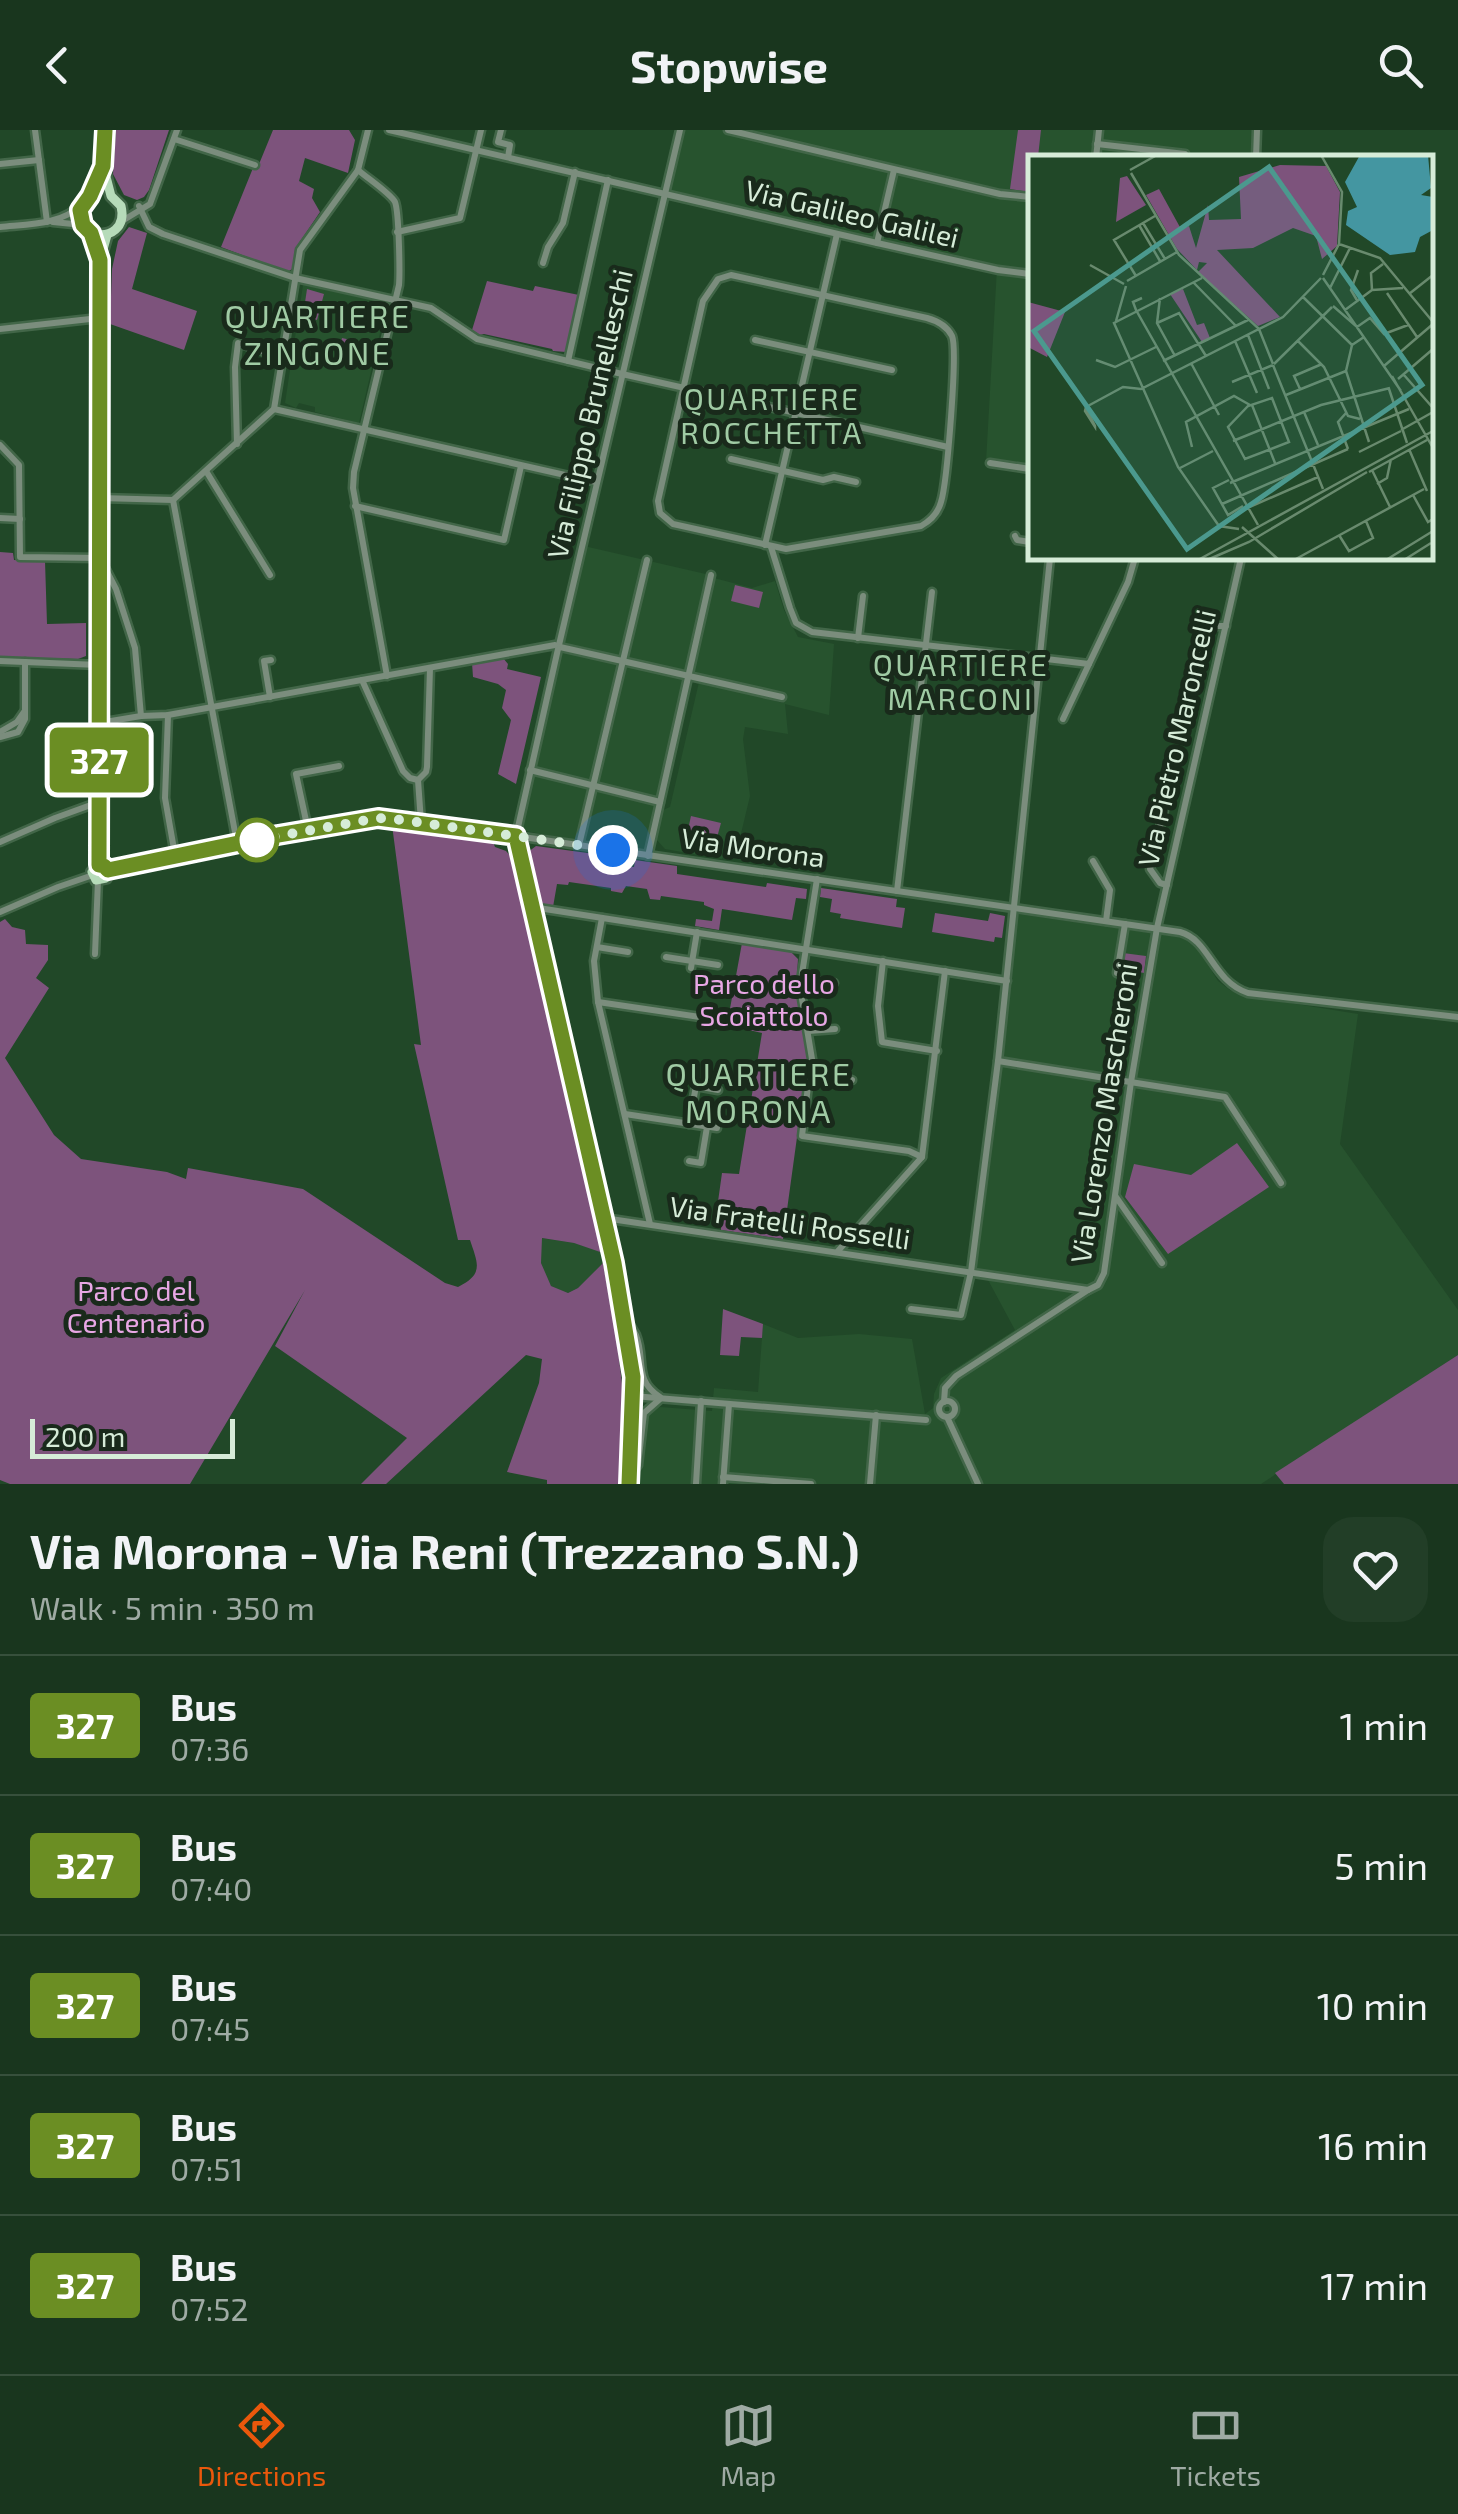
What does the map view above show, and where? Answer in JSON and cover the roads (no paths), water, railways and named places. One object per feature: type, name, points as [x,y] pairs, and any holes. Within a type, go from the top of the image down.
[{"type":"main road","points":[[91,233],[108,235],[122,221],[121,206],[112,196],[103,166],[105,130]]},
{"type":"main road","points":[[100,260],[80,210],[103,166]]},
{"type":"main road","points":[[87,200],[97,194],[112,196]]},
{"type":"main road","points":[[99,872],[100,260],[108,235]]},
{"type":"main road","name":"Via Morona","points":[[99,872],[378,818],[516,836]]},
{"type":"main road","points":[[516,836],[623,1316],[633,1377],[630,1480]]},
{"type":"street","points":[[36,130],[46,222]]},
{"type":"street","points":[[122,221],[154,198],[177,130]]},
{"type":"street","points":[[100,498],[174,500],[274,409],[300,250],[358,170],[368,130]]},
{"type":"street","name":"Via Galileo Galilei","points":[[389,130],[876,243],[1028,274]]},
{"type":"street","points":[[397,232],[460,218],[481,130]]},
{"type":"street","points":[[500,130],[498,142],[510,145],[508,156]]},
{"type":"street","name":"Via Filippo Brunelleschi","points":[[516,836],[593,481],[680,130]]},
{"type":"street","points":[[728,130],[1000,194],[1028,197]]},
{"type":"street","points":[[1096,155],[1099,130]]},
{"type":"street","points":[[174,139],[255,165]]},
{"type":"street","points":[[1097,144],[1178,155]]},
{"type":"street","points":[[0,164],[39,160]]},
{"type":"street","points":[[358,170],[394,200],[397,212],[400,273],[396,299],[354,472],[355,506],[387,676]]},
{"type":"street","points":[[876,243],[894,170]]},
{"type":"street","points":[[543,262],[563,223],[575,172]]},
{"type":"street","points":[[568,361],[608,180]]},
{"type":"street","points":[[0,227],[66,216],[87,200]]},
{"type":"street","points":[[121,206],[140,209]]},
{"type":"street","points":[[140,209],[149,227],[163,234],[295,278],[431,308],[477,339],[948,447]]},
{"type":"street","points":[[46,222],[83,225]]},
{"type":"street","points":[[838,234],[768,546],[796,622],[812,632],[1089,664]]},
{"type":"street","points":[[732,274],[823,295],[927,318],[947,328],[956,347],[942,502],[930,521],[921,526],[786,550],[673,524],[660,512],[658,501],[702,301],[718,279],[732,274]]},
{"type":"street","points":[[0,330],[100,318]]},
{"type":"street","points":[[756,340],[892,370]]},
{"type":"street","points":[[237,444],[238,343],[283,358]]},
{"type":"street","points":[[274,409],[593,481]]},
{"type":"street","points":[[0,444],[20,465],[20,557],[100,558],[116,590],[135,648],[141,716]]},
{"type":"street","points":[[731,459],[823,480],[834,477],[856,482]]},
{"type":"street","points":[[990,464],[1028,468]]},
{"type":"street","points":[[355,506],[504,540],[521,466]]},
{"type":"street","points":[[206,471],[270,575]]},
{"type":"street","points":[[174,500],[238,844]]},
{"type":"street","points":[[0,518],[20,519]]},
{"type":"street","points":[[1015,536],[1028,542]]},
{"type":"street","points":[[579,845],[647,560]]},
{"type":"street","points":[[911,1309],[961,1316],[971,1272],[1007,981],[1050,560]]},
{"type":"street","points":[[1063,719],[1128,582],[1134,560]]},
{"type":"street","name":"Via Pietro Maroncelli","points":[[1157,928],[1241,560]]},
{"type":"street","points":[[648,856],[711,575]]},
{"type":"street","points":[[898,891],[932,592]]},
{"type":"street","points":[[858,638],[863,596]]},
{"type":"street","points":[[1192,691],[1208,626],[1226,626]]},
{"type":"street","points":[[99,723],[168,715],[558,646],[782,697]]},
{"type":"street","points":[[270,697],[264,661],[271,660]]},
{"type":"street","points":[[0,661],[99,665]]},
{"type":"street","points":[[0,734],[18,732],[24,721],[24,662]]},
{"type":"street","points":[[421,822],[418,780],[427,767],[430,668]]},
{"type":"street","points":[[362,680],[403,771],[418,780]]},
{"type":"street","points":[[168,715],[165,798],[175,855]]},
{"type":"street","points":[[308,830],[296,774],[340,766]]},
{"type":"street","points":[[530,770],[660,802]]},
{"type":"street","points":[[0,842],[98,802]]},
{"type":"street","points":[[1164,810],[1150,869],[1160,883],[1167,885]]},
{"type":"street","name":"Via Morona","points":[[516,836],[1157,928],[1192,936],[1230,986],[1248,994],[1458,1017]]},
{"type":"street","points":[[1093,860],[1110,890],[1106,922]]},
{"type":"street","points":[[0,912],[99,872],[95,954]]},
{"type":"street","points":[[817,879],[801,993],[814,1071],[809,1078],[802,1136],[909,1151],[922,1158]]},
{"type":"street","points":[[532,907],[1007,981]]},
{"type":"street","points":[[602,918],[594,961],[598,1002],[650,1224]]},
{"type":"street","points":[[1117,973],[1125,924]]},
{"type":"street","name":"Via Lorenzo Mascheroni","points":[[1084,1289],[1098,1285],[1104,1273],[1157,928]]},
{"type":"street","points":[[692,964],[697,932]]},
{"type":"street","points":[[597,946],[628,952]]},
{"type":"street","points":[[666,957],[718,965]]},
{"type":"street","points":[[883,961],[878,1006],[882,1042],[936,1051]]},
{"type":"street","points":[[837,1252],[922,1158],[945,971]]},
{"type":"street","points":[[802,980],[834,983]]},
{"type":"street","points":[[598,1002],[727,1021]]},
{"type":"street","points":[[808,1031],[835,1029]]},
{"type":"street","points":[[998,1061],[1225,1098],[1281,1183]]},
{"type":"street","points":[[814,1071],[852,1080]]},
{"type":"street","points":[[689,1124],[696,1086],[718,1090]]},
{"type":"street","points":[[625,1114],[717,1128]]},
{"type":"street","points":[[689,1161],[701,1163],[706,1127]]},
{"type":"street","points":[[1115,1196],[1162,1263]]},
{"type":"street","name":"Via Fratelli Rosselli","points":[[603,1218],[1084,1289]]},
{"type":"street","points":[[978,1484],[940,1411],[946,1388],[956,1376],[1084,1289]]},
{"type":"street","points":[[623,1316],[635,1333],[643,1380],[661,1398]]},
{"type":"street","points":[[630,1480],[638,1465],[644,1413],[661,1398]]},
{"type":"street","points":[[633,1399],[926,1420]]},
{"type":"street","points":[[696,1484],[701,1402]]},
{"type":"street","points":[[729,1404],[723,1480],[811,1484]]},
{"type":"street","points":[[870,1484],[876,1416]]},
{"type":"district","name":"QUARTIERE ZINGONE","points":[[318,336]]},
{"type":"district","name":"QUARTIERE ROCCHETTA","points":[[772,417]]},
{"type":"district","name":"QUARTIERE MARCONI","points":[[961,683]]},
{"type":"district","name":"QUARTIERE MORONA","points":[[759,1094]]},
{"type":"park label","name":"Parco dello Scoiattolo","points":[[764,1000]]},
{"type":"park label","name":"Parco del Centenario","points":[[136,1307]]}]
